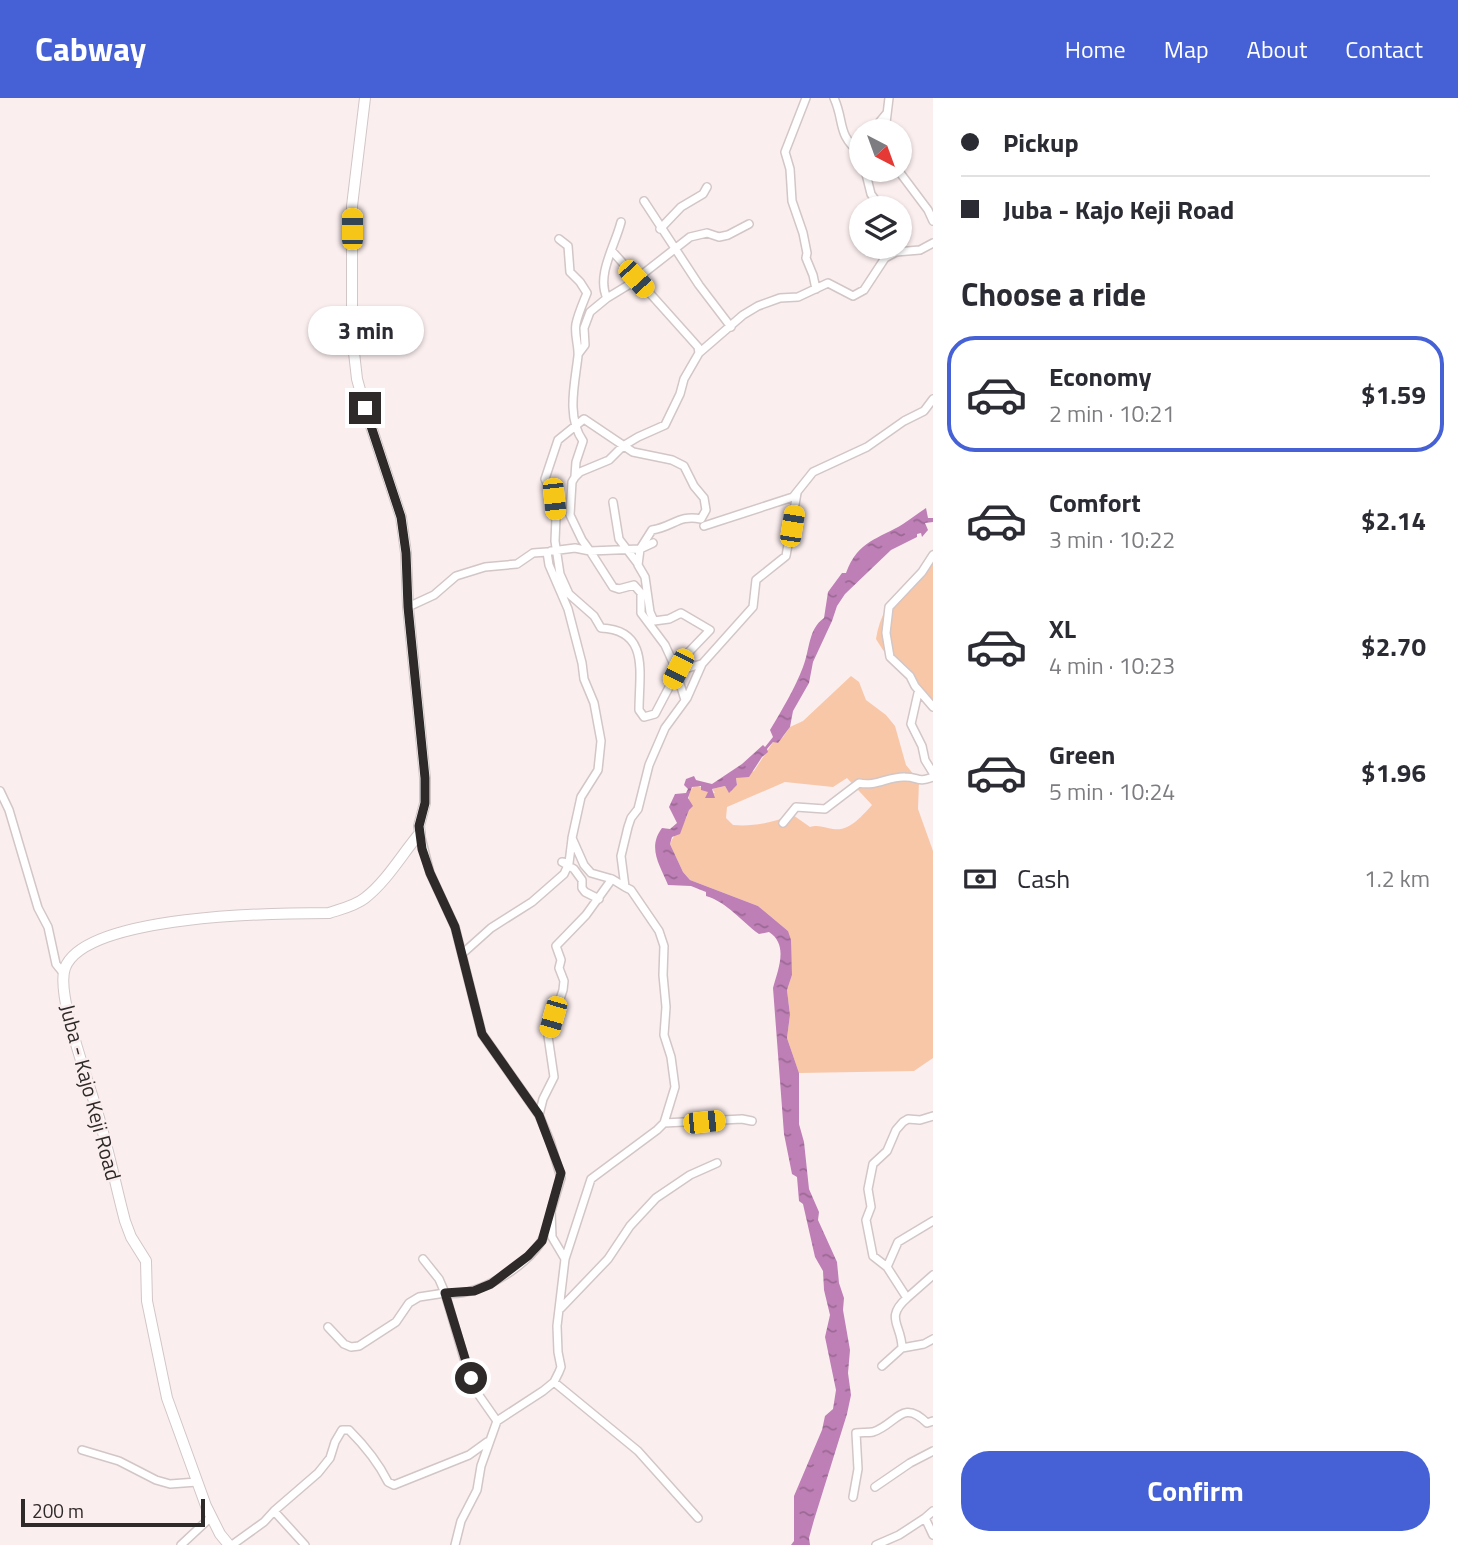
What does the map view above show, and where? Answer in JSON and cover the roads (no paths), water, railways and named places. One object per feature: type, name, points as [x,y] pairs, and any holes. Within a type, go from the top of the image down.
[{"type":"main road","points":[[365,98],[352,206],[352,335],[365,408],[401,517],[406,553],[408,607],[425,778],[425,803],[419,826],[420,833]]},
{"type":"main road","name":"Juba - Kajo Keji Road","points":[[230,1545],[211,1517],[167,1398],[147,1301],[146,1261],[125,1222],[99,1117],[68,1011],[64,974],[70,959],[80,949],[98,939],[120,932],[206,917],[329,913],[348,908],[365,899],[420,833]]},
{"type":"street","points":[[806,98],[785,152],[790,169],[792,201],[803,233],[806,258],[816,289]]},
{"type":"street","points":[[834,98],[839,109],[841,127],[849,142]]},
{"type":"street","points":[[886,99],[886,119]]},
{"type":"street","points":[[882,119],[887,113]]},
{"type":"street","points":[[907,182],[933,221]]},
{"type":"street","points":[[660,229],[681,207],[703,194],[707,187]]},
{"type":"street","points":[[644,201],[660,229],[731,327]]},
{"type":"street","points":[[607,298],[604,274],[621,222]]},
{"type":"street","points":[[575,477],[576,462],[583,441],[574,422],[575,370],[579,353],[585,345],[584,328],[590,312],[690,237],[707,233],[719,237],[749,224]]},
{"type":"street","points":[[559,239],[568,246],[570,272],[587,293],[575,325],[579,353]]},
{"type":"street","points":[[912,252],[933,243]]},
{"type":"street","points":[[612,251],[691,338],[699,353]]},
{"type":"street","points":[[685,700],[665,645],[641,613],[641,593],[634,585],[619,589],[613,587],[582,540],[570,515],[572,482],[580,472],[609,460],[623,446],[665,425],[681,394],[684,379],[699,353],[758,306],[780,298],[798,297],[828,283],[853,296],[864,290],[885,259]]},
{"type":"street","points":[[704,526],[793,497],[813,472],[867,447],[904,421],[924,411],[933,399]]},
{"type":"street","points":[[613,502],[619,539],[645,578],[654,621],[669,619],[681,613],[710,630],[686,655],[655,714],[644,717],[639,710],[637,647],[629,636],[616,629],[601,628],[594,617],[569,594],[560,574],[555,541],[554,499],[545,479],[558,440],[584,419],[633,452],[672,460],[684,466],[694,486],[704,498],[706,510],[701,519],[688,516],[667,528],[652,530],[640,549],[638,565]]},
{"type":"street","points":[[625,887],[621,856],[628,827],[638,809],[646,774],[665,728],[685,700],[702,664],[752,607],[756,580],[786,556],[797,494]]},
{"type":"street","points":[[408,607],[434,595],[456,576],[485,568],[517,564],[533,553],[575,548],[590,551],[640,549],[653,543]]},
{"type":"street","points":[[462,954],[491,928],[533,902],[564,874],[569,863],[581,797],[598,770],[601,741],[599,724],[584,679],[568,609],[549,565],[547,552]]},
{"type":"street","points":[[933,555],[926,567],[889,607],[886,633],[890,657],[910,676],[933,707]]},
{"type":"street","points":[[675,667],[688,668],[702,664]]},
{"type":"street","points":[[783,823],[796,807],[825,809],[859,783],[868,785],[906,777],[919,781],[933,775],[911,724],[918,693]]},
{"type":"street","points":[[0,791],[9,810],[38,908],[48,927],[56,964],[64,974]]},
{"type":"street","points":[[328,1327],[344,1345],[351,1348],[359,1346],[396,1322],[409,1303],[419,1297],[474,1291],[491,1284],[511,1270],[542,1241],[561,1173],[539,1115],[482,1034],[455,927],[430,873],[420,833]]},
{"type":"street","points":[[455,1545],[461,1521],[477,1490],[488,1441],[497,1421],[554,1382],[561,1367],[557,1340],[565,1259],[591,1179],[664,1123],[675,1087],[671,1057],[664,1035],[664,946],[659,931],[631,890],[612,879],[591,873],[583,865],[572,838]]},
{"type":"street","points":[[569,863],[562,862],[575,869],[585,892],[599,899]]},
{"type":"street","points":[[539,1115],[543,1099],[554,1077],[548,1036],[564,981],[556,946],[576,927],[612,879]]},
{"type":"street","points":[[907,1298],[887,1268],[873,1256],[866,1220],[871,1207],[868,1189],[873,1164],[887,1151],[896,1130],[903,1122],[933,1116]]},
{"type":"street","points":[[664,1123],[742,1119],[752,1121]]},
{"type":"street","points":[[560,1308],[608,1259],[630,1226],[656,1198],[690,1175],[717,1163]]},
{"type":"street","points":[[551,1212],[552,1237],[565,1259]]},
{"type":"street","points":[[887,1268],[898,1242],[933,1221]]},
{"type":"street","points":[[423,1259],[439,1279],[468,1371],[477,1391],[497,1421]]},
{"type":"street","points":[[882,1366],[902,1348],[902,1340],[894,1321],[898,1305],[933,1275]]},
{"type":"street","points":[[902,1348],[908,1349],[933,1339]]},
{"type":"street","points":[[554,1382],[638,1451],[698,1518]]},
{"type":"street","points":[[853,1497],[858,1469],[856,1433],[873,1432],[906,1412],[917,1413],[927,1423],[933,1421]]},
{"type":"street","points":[[230,1545],[264,1522],[318,1474],[330,1458],[342,1430],[349,1430],[360,1441],[392,1485],[469,1455],[488,1441]]},
{"type":"street","points":[[82,1450],[120,1461],[156,1480],[170,1484],[197,1482]]},
{"type":"street","points":[[875,1487],[933,1451]]},
{"type":"street","points":[[274,1511],[305,1545]]},
{"type":"street","points":[[876,1545],[899,1535],[933,1511]]},
{"type":"street","points":[[181,1545],[211,1517]]},
{"type":"street","points":[[925,1518],[933,1535]]},
{"type":"water","points":[[926,508],[928,518],[933,518],[933,522],[925,523],[928,530],[922,537],[921,533],[917,534],[917,537],[891,550],[845,594],[837,606],[813,662],[809,683],[793,711],[790,727],[778,743],[773,742],[767,749],[768,752],[749,777],[736,778],[737,785],[729,793],[725,786],[712,789],[715,798],[705,798],[708,792],[701,790],[701,786],[692,787],[688,798],[693,806],[680,834],[672,837],[670,844],[683,872],[690,880],[758,906],[788,931],[791,940],[792,975],[787,990],[790,1015],[787,1038],[799,1073],[799,1124],[804,1142],[809,1189],[819,1212],[818,1220],[837,1262],[844,1298],[843,1310],[850,1350],[848,1373],[851,1395],[809,1538],[810,1545],[791,1545],[794,1541],[794,1496],[822,1430],[825,1416],[833,1409],[836,1390],[825,1337],[830,1315],[823,1271],[815,1257],[803,1204],[799,1201],[797,1177],[792,1174],[784,1134],[773,988],[780,958],[779,944],[769,932],[759,934],[728,907],[706,896],[706,892],[691,886],[668,885],[656,857],[655,843],[662,828],[670,829],[677,823],[669,807],[675,794],[686,793],[686,779],[694,776],[696,780],[712,784],[742,764],[763,745],[765,747],[773,737],[770,730],[800,675],[812,634],[824,618],[828,592],[842,573],[846,573],[863,547]]}]
